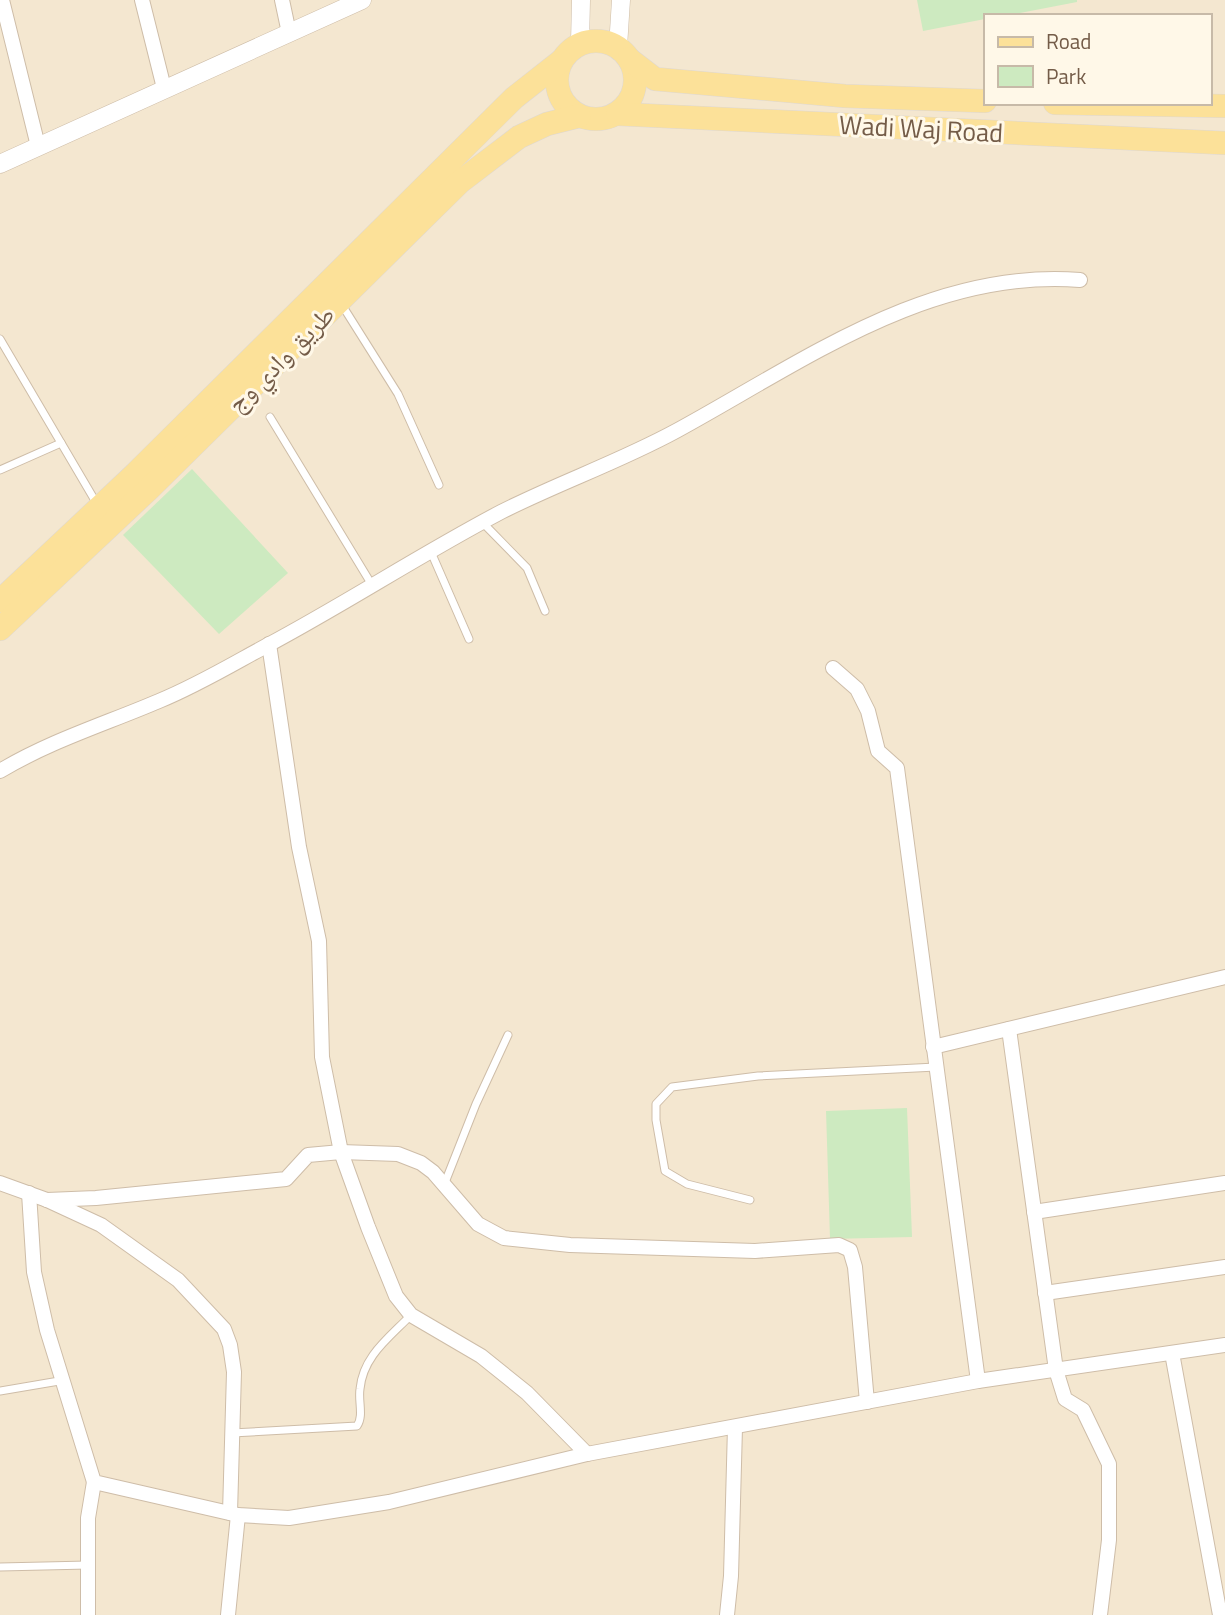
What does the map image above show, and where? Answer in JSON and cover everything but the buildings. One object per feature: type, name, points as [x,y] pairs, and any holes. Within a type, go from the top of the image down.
[{"type":"main road","points":[[593,40],[624,53],[635,80],[633,93],[618,114],[605,119],[579,116],[561,99],[557,73],[569,50],[580,43],[593,40]]},
{"type":"main road","name":"Wadi Waj Road","points":[[624,53],[655,79],[845,96],[984,101]]},
{"type":"main road","name":"طريق وادي وج","points":[[0,601],[99,508],[514,98],[561,61]]},
{"type":"main road","points":[[1140,105],[1225,107]]},
{"type":"main road","name":"Wadi Waj Road","points":[[618,114],[1225,144]]},
{"type":"main road","name":"طريق وادي وج","points":[[0,629],[150,488],[491,155],[519,137],[547,124],[579,116]]},
{"type":"street","points":[[2,0],[38,146]]},
{"type":"street","points":[[142,0],[164,88]]},
{"type":"street","points":[[282,0],[289,33]]},
{"type":"street","points":[[0,164],[362,0]]},
{"type":"street","points":[[580,43],[581,0]]},
{"type":"street","points":[[621,0],[624,53]]},
{"type":"street","points":[[0,771],[33,751],[163,700],[269,645],[483,523],[674,432],[810,354],[926,300],[1001,283],[1052,278],[1080,280]]},
{"type":"street","points":[[269,645],[299,847],[319,941],[322,1056],[341,1152],[396,1296],[411,1315],[481,1356],[527,1393],[587,1454]]},
{"type":"street","points":[[833,668],[857,689],[868,711],[878,751],[897,768],[978,1381]]},
{"type":"street","points":[[933,1047],[1225,977]]},
{"type":"street","points":[[1009,1029],[1056,1370],[1065,1399],[1083,1410],[1109,1464],[1109,1540],[1100,1615]]},
{"type":"street","points":[[47,1200],[96,1198],[286,1179],[308,1155],[341,1152],[398,1154],[421,1163],[478,1224],[504,1238],[570,1245],[755,1251],[839,1245],[847,1247],[855,1267],[867,1402]]},
{"type":"street","points":[[0,1183],[47,1200],[101,1225],[178,1280],[214,1316],[230,1345],[234,1372],[234,1514],[228,1615]]},
{"type":"street","points":[[1034,1212],[1225,1183]]},
{"type":"street","points":[[29,1193],[34,1272],[47,1329],[65,1380],[94,1482],[88,1518],[88,1615]]},
{"type":"street","points":[[1045,1293],[1225,1267]]},
{"type":"street","points":[[94,1482],[234,1514],[289,1518],[389,1502],[587,1454],[978,1381],[1225,1345]]},
{"type":"street","points":[[1172,1353],[1219,1578],[1220,1615]]},
{"type":"street","points":[[727,1615],[731,1576],[735,1427]]},
{"type":"lane","points":[[340,301],[398,394],[439,485]]},
{"type":"lane","points":[[0,339],[99,508]]},
{"type":"lane","points":[[270,417],[372,586]]},
{"type":"lane","points":[[0,470],[61,443]]},
{"type":"lane","points":[[483,523],[527,568],[545,611]]},
{"type":"lane","points":[[431,552],[470,639]]},
{"type":"lane","points":[[444,1185],[476,1104],[508,1035]]},
{"type":"lane","points":[[750,1200],[687,1184],[665,1171],[656,1120],[656,1104],[672,1087],[758,1076],[936,1067]]},
{"type":"lane","points":[[232,1433],[357,1426],[360,1421],[359,1390],[364,1367],[411,1315]]},
{"type":"lane","points":[[0,1391],[65,1380]]},
{"type":"lane","points":[[0,1567],[89,1565]]},
{"type":"shaded area","points":[[0,0],[1225,0],[1225,1615],[0,1615]]},
{"type":"green space","points":[[917,0],[1077,0],[1014,14],[984,14],[984,19],[923,31]]},
{"type":"green space","points":[[192,469],[288,573],[219,634],[123,535]]},
{"type":"green space","points":[[907,1108],[912,1237],[830,1239],[826,1111]]}]
